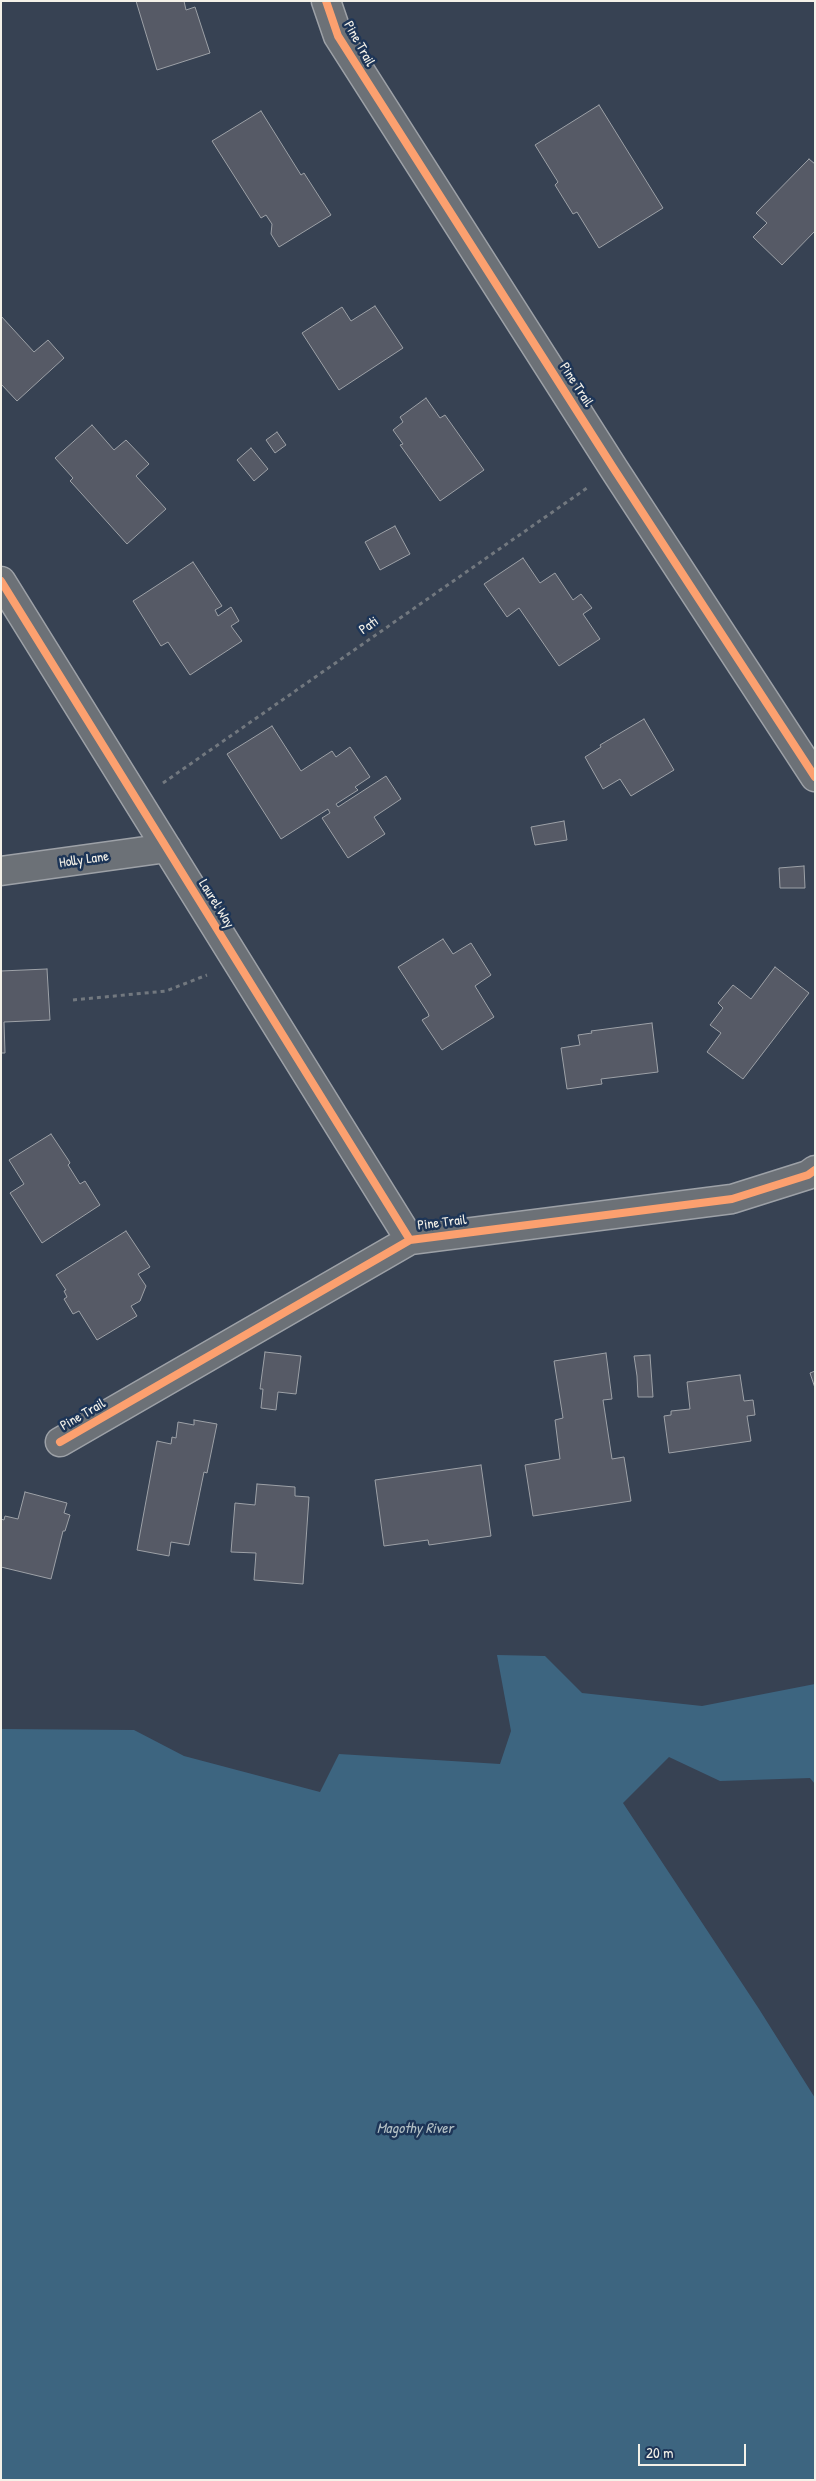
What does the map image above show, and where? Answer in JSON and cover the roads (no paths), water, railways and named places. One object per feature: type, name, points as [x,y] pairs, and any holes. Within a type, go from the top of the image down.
[{"type":"street","name":"Pine Trail","points":[[326,1],[338,36],[614,469],[815,777]]},
{"type":"street","name":"Laurel Way","points":[[1,581],[410,1240]]},
{"type":"street","name":"Holly Lane","points":[[1,871],[167,848]]},
{"type":"street","name":"Pine Trail","points":[[60,1442],[410,1240],[732,1199],[808,1175],[815,1170]]},
{"type":"water","name":"Magothy River","points":[[497,1655],[545,1656],[582,1693],[702,1706],[815,1684],[815,1784],[810,1778],[720,1781],[669,1757],[623,1803],[759,2009],[815,2098],[815,2480],[1,2480],[1,1729],[134,1730],[184,1756],[320,1792],[339,1754],[500,1764],[511,1731]]}]
